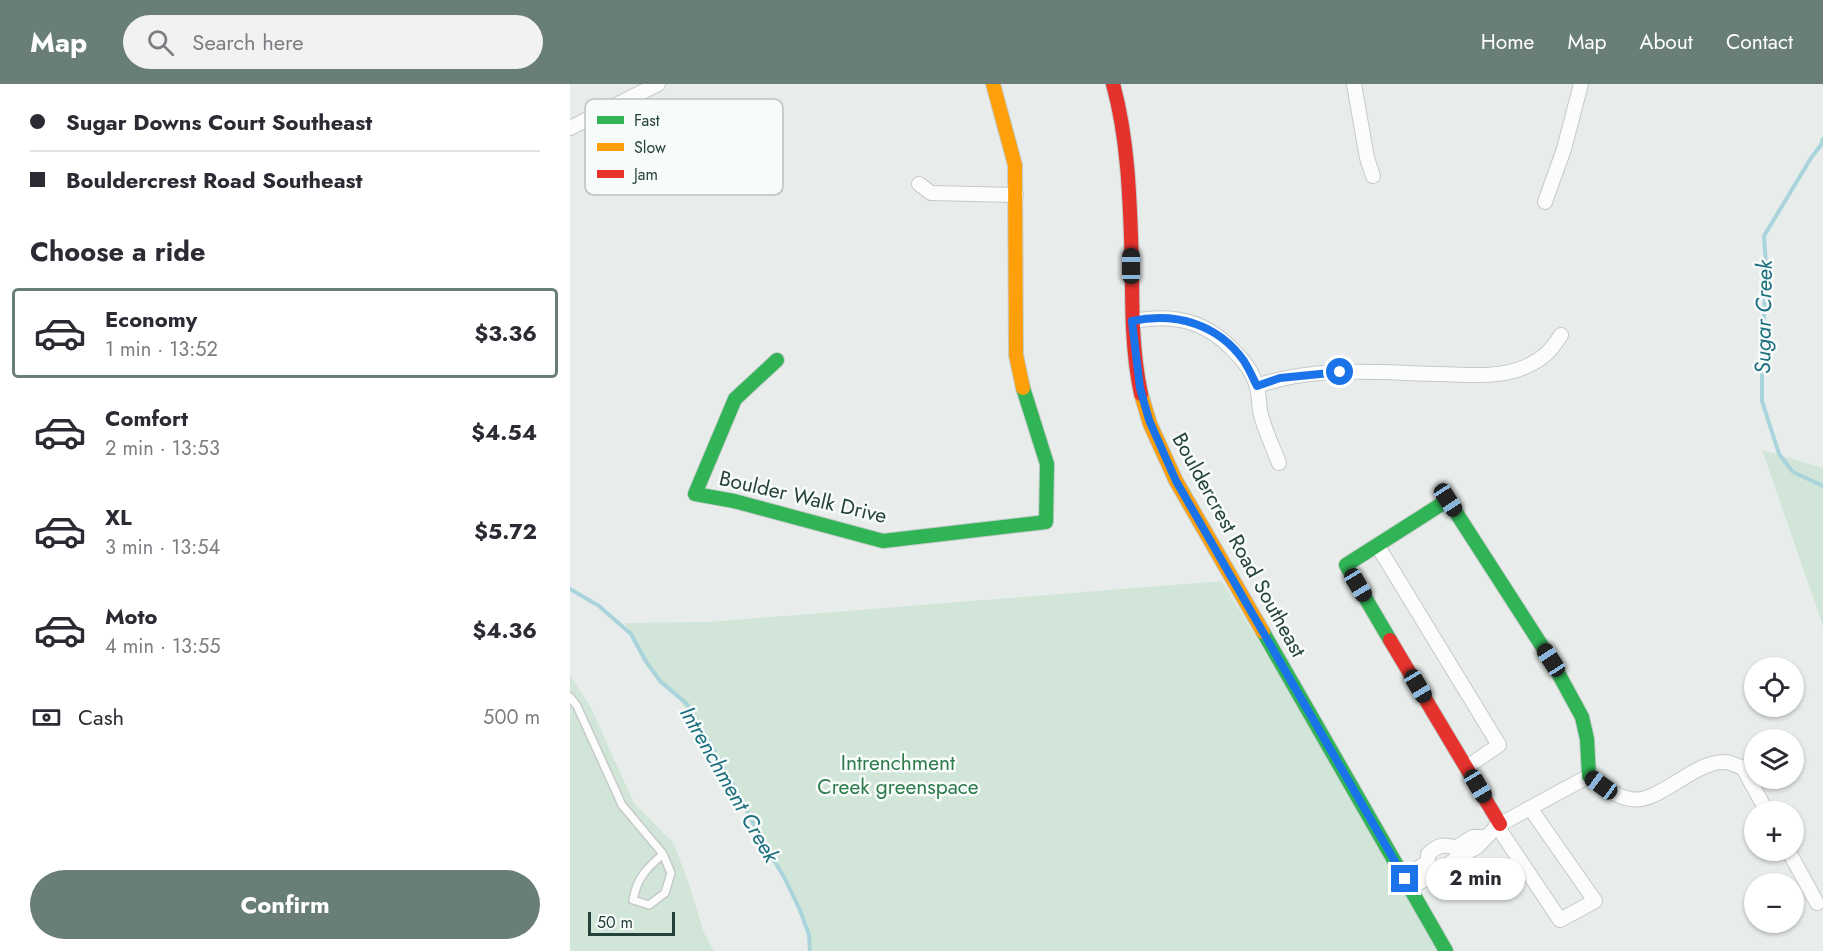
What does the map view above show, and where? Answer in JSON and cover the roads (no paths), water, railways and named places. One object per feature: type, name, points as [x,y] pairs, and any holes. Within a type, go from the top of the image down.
[{"type":"street","points":[[628,99],[658,84]]},
{"type":"street","name":"Boulder Walk Drive","points":[[777,360],[735,399],[695,494],[734,501],[883,541],[1046,522],[1047,464],[1025,397],[1016,355],[1015,165],[993,84]]},
{"type":"street","name":"Bouldercrest Road Southeast","points":[[1113,84],[1122,124],[1130,227],[1132,321],[1140,388],[1149,420],[1176,481],[1446,951]]},
{"type":"street","points":[[1354,84],[1367,158],[1373,176]]},
{"type":"street","points":[[1545,202],[1564,149],[1581,84]]},
{"type":"street","points":[[570,128],[585,120]]},
{"type":"street","points":[[920,184],[932,193],[1016,195]]},
{"type":"street","points":[[1132,321],[1152,317],[1180,320],[1207,328],[1222,338],[1244,361],[1257,386],[1260,410],[1279,462]]},
{"type":"street","points":[[1257,386],[1280,378],[1340,372],[1494,374],[1524,368],[1551,351],[1562,335]]},
{"type":"street","points":[[1530,808],[1595,901],[1560,920],[1499,825],[1467,767],[1346,565],[1448,500],[1551,660],[1581,717],[1587,739],[1589,776]]},
{"type":"street","points":[[1377,545],[1499,745],[1467,767]]},
{"type":"street","points":[[1589,776],[1613,793],[1632,800],[1653,795],[1701,767],[1725,762],[1743,768],[1761,801]]},
{"type":"street","points":[[1407,883],[1434,874],[1457,852],[1477,847],[1499,825],[1589,776]]},
{"type":"street","points":[[1407,883],[1428,861],[1428,854],[1437,846],[1448,845],[1457,852]]},
{"type":"street","points":[[1794,861],[1817,903]]},
{"type":"lane","points":[[570,697],[577,706],[622,805],[663,854],[671,873],[665,893],[649,906],[633,900],[636,885],[646,870],[663,854]]},
{"type":"waterway","name":"Sugar Creek","points":[[1823,139],[1764,236],[1766,265],[1762,373],[1762,401],[1779,454],[1793,472],[1823,486]]},
{"type":"waterway","name":"Intrenchment Creek","points":[[570,589],[599,606],[631,634],[660,681],[687,704],[784,877],[809,935],[810,951]]},
{"type":"park label","name":"Intrenchment Creek greenspace","points":[[898,775]]}]
